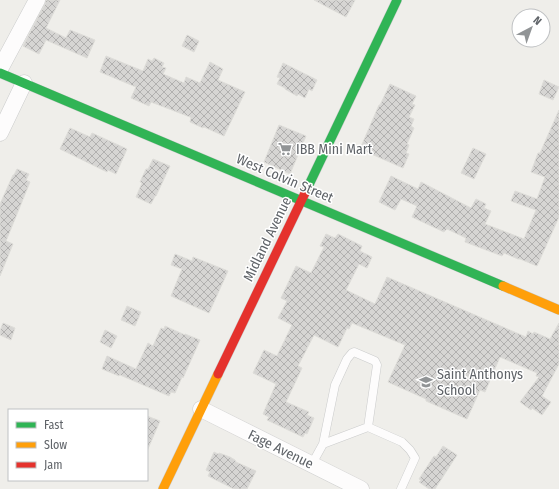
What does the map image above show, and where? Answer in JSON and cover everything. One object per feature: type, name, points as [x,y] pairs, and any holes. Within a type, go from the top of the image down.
[{"type":"street","points":[[0,69],[37,0]]},
{"type":"street","name":"Midland Avenue","points":[[162,489],[397,0]]},
{"type":"street","name":"West Colvin Street","points":[[0,73],[301,200],[558,305]]},
{"type":"street","points":[[0,133],[24,83]]},
{"type":"street","name":"Fage Avenue","points":[[201,409],[361,489]]},
{"type":"lane","points":[[312,464],[323,444],[335,385],[347,359],[354,352],[375,361],[377,365],[368,427]]},
{"type":"lane","points":[[323,444],[368,427],[402,442],[415,458],[401,489]]},
{"type":"building","points":[[46,0],[60,0],[46,28],[66,38],[70,30],[95,40],[87,58],[46,40],[39,54],[23,46]]},
{"type":"building","points":[[314,0],[355,0],[346,17]]},
{"type":"building","points":[[187,35],[199,41],[194,52],[182,46]]},
{"type":"building","points":[[106,56],[143,71],[148,59],[152,61],[154,58],[164,63],[162,67],[166,68],[163,74],[184,83],[186,77],[200,83],[210,62],[223,69],[218,80],[245,92],[224,136],[190,122],[190,117],[151,102],[149,106],[131,98],[136,87],[100,72]]},
{"type":"building","points":[[283,63],[317,80],[312,91],[309,89],[305,98],[298,94],[297,96],[277,84],[280,78],[277,77]]},
{"type":"building","points":[[544,80],[559,87],[553,100],[539,94]]},
{"type":"building","points":[[390,84],[416,96],[412,104],[415,105],[409,117],[414,119],[411,126],[414,128],[407,144],[409,145],[406,153],[409,154],[403,168],[360,149]]},
{"type":"building","points":[[559,110],[559,217],[537,266],[504,253],[502,256],[465,242],[466,238],[447,229],[444,232],[412,217],[417,206],[401,199],[395,210],[379,202],[391,176],[418,189],[421,182],[471,208],[476,199],[486,204],[484,208],[491,211],[485,224],[524,239],[536,210],[511,201],[515,191],[537,199],[545,177],[531,172],[538,153],[540,153]]},
{"type":"building","name":"IBB Mini Mart","points":[[279,125],[306,136],[290,174],[264,162]]},
{"type":"building","points":[[70,128],[90,137],[92,133],[127,149],[116,174],[108,170],[107,172],[60,149]]},
{"type":"building","points":[[473,148],[486,154],[474,179],[461,173]]},
{"type":"building","points":[[153,159],[170,166],[151,204],[136,197],[142,183],[140,182]]},
{"type":"building","points":[[17,169],[29,174],[26,180],[30,182],[6,241],[13,244],[0,276],[0,204]]},
{"type":"building","points":[[326,234],[335,238],[338,234],[362,246],[360,251],[372,257],[367,268],[359,264],[346,290],[375,304],[387,277],[526,337],[528,331],[550,339],[559,323],[559,364],[542,396],[551,402],[542,415],[532,408],[531,410],[520,402],[539,377],[536,376],[537,373],[500,357],[485,392],[480,390],[467,419],[426,401],[426,399],[388,382],[405,345],[352,323],[349,329],[347,328],[338,347],[314,335],[298,366],[302,368],[286,402],[309,412],[307,415],[314,418],[307,434],[305,433],[303,437],[267,420],[269,417],[263,414],[276,384],[253,373],[264,350],[277,356],[292,325],[278,318],[287,301],[281,298],[296,266],[311,273],[324,247],[320,246]]},
{"type":"building","points":[[175,254],[192,261],[193,257],[228,271],[209,313],[171,296],[182,269],[171,265]]},
{"type":"building","points":[[127,306],[141,312],[135,326],[121,320]]},
{"type":"building","points":[[3,323],[15,328],[11,340],[0,335]]},
{"type":"building","points":[[165,326],[200,340],[175,393],[171,392],[169,396],[102,369],[107,356],[136,369],[148,343],[153,346],[161,328],[164,329]]},
{"type":"building","points":[[105,330],[117,336],[111,348],[100,342]]},
{"type":"building","points":[[148,416],[160,421],[148,449]]},
{"type":"building","points":[[443,446],[457,455],[435,489],[429,489],[419,482],[421,480],[419,479],[434,456],[436,457]]},
{"type":"building","points":[[214,452],[230,457],[236,462],[256,471],[247,489],[234,489],[208,476],[210,472],[206,470]]},
{"type":"traffic: fast","points":[[306,191],[397,0]]},
{"type":"traffic: fast","points":[[0,73],[503,286]]},
{"type":"traffic: slow","points":[[503,286],[559,310]]},
{"type":"traffic: slow","points":[[163,489],[218,374]]},
{"type":"traffic: jam","points":[[218,374],[306,191]]},
{"type":"place","name":"IBB Mini Mart","points":[[285,149]]},
{"type":"place","name":"Saint Anthonys School","points":[[426,382]]}]
